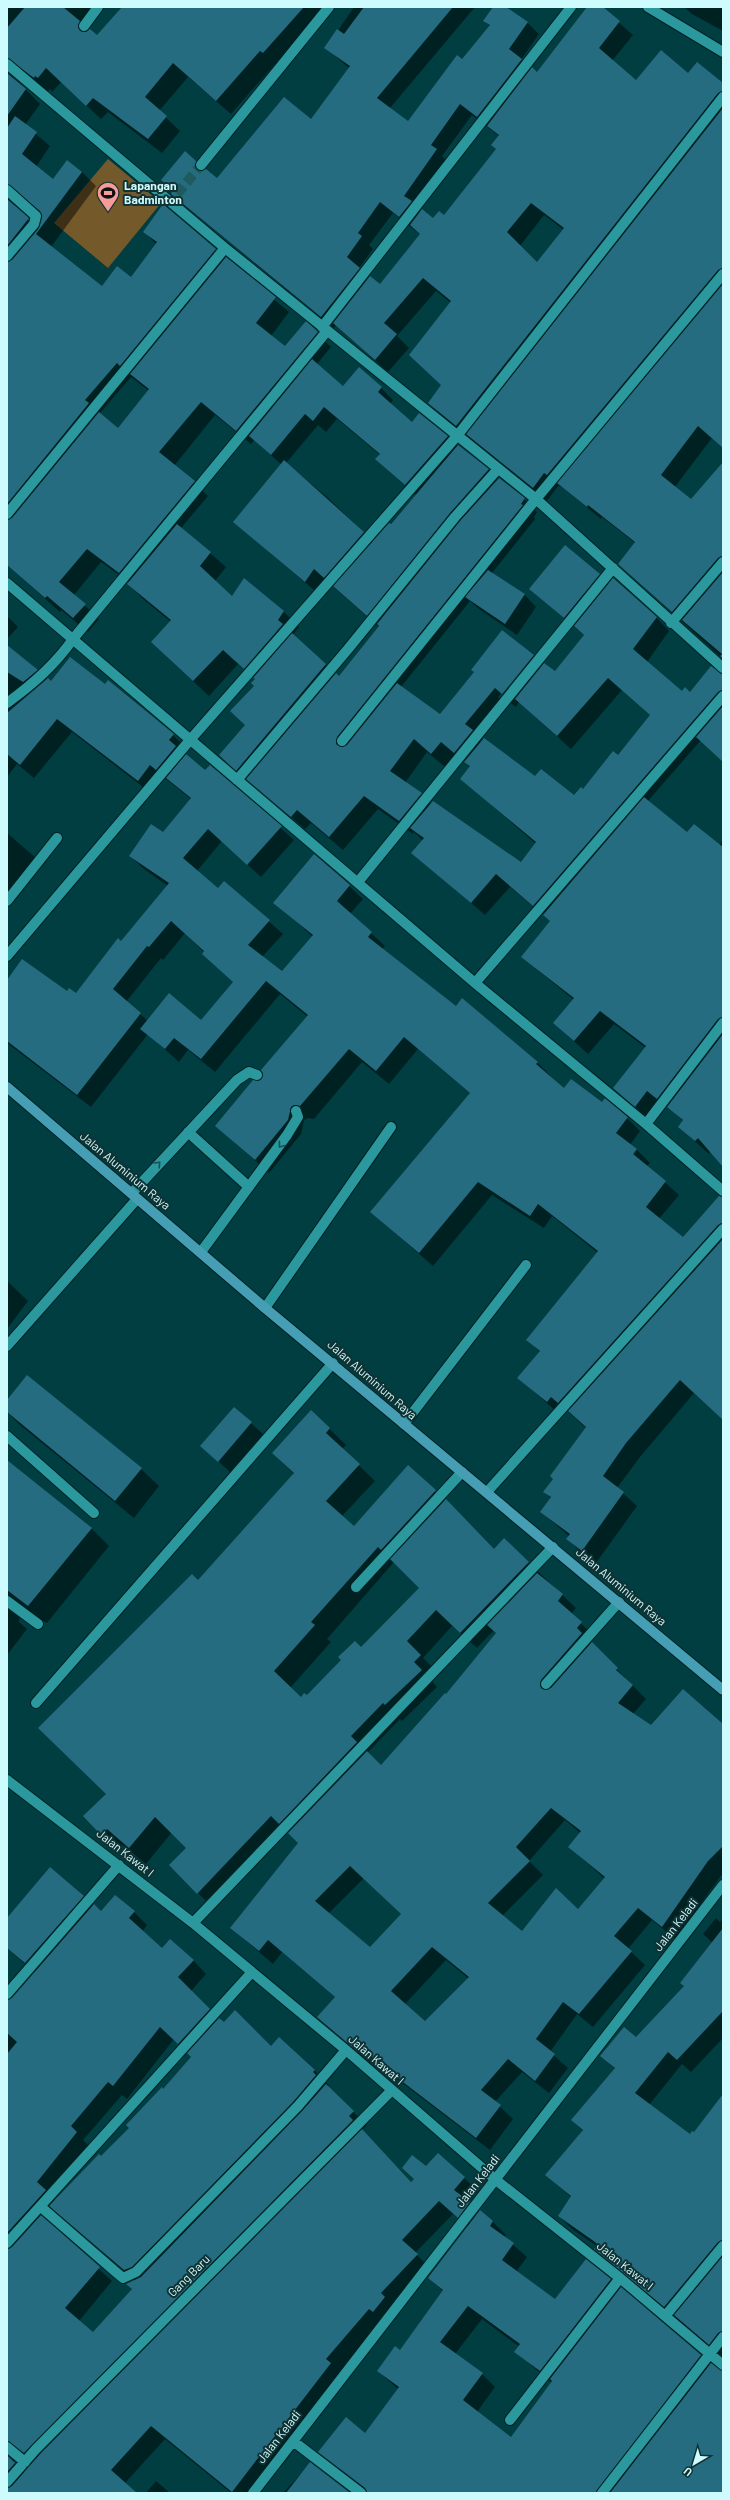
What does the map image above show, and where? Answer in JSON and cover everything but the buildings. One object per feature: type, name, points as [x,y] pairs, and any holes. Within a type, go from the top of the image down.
[{"type":"main road","name":"Jalan Aluminium Raya","points":[[7,1087],[265,1308],[333,1363],[723,1690]]},
{"type":"street","points":[[84,26],[98,7]]},
{"type":"street","points":[[202,165],[330,7]]},
{"type":"street","points":[[7,703],[45,673],[60,658],[72,639],[325,329],[571,7]]},
{"type":"street","points":[[648,7],[723,52]]},
{"type":"street","points":[[7,64],[171,203],[536,499],[613,568],[671,623],[723,668]]},
{"type":"street","points":[[7,956],[190,740],[457,436],[723,97]]},
{"type":"street","points":[[7,190],[36,216],[34,224],[7,256]]},
{"type":"street","points":[[171,203],[177,194]]},
{"type":"street","points":[[7,514],[226,248]]},
{"type":"street","points":[[342,741],[536,499],[723,274]]},
{"type":"street","points":[[237,780],[348,649],[455,517],[498,469]]},
{"type":"street","points":[[671,623],[723,562]]},
{"type":"street","points":[[358,882],[613,568]]},
{"type":"street","points":[[7,583],[475,983],[646,1124],[723,1191]]},
{"type":"street","points":[[475,983],[723,696]]},
{"type":"street","points":[[7,900],[57,838]]},
{"type":"street","points":[[646,1124],[723,1023]]},
{"type":"street","points":[[7,1346],[188,1132],[240,1077],[249,1072],[257,1075]]},
{"type":"street","points":[[201,1252],[287,1135],[298,1117],[296,1111]]},
{"type":"street","points":[[265,1308],[391,1127]]},
{"type":"street","points":[[188,1132],[249,1187]]},
{"type":"street","points":[[487,1492],[723,1229]]},
{"type":"street","points":[[404,1424],[526,1265]]},
{"type":"street","points":[[36,1702],[333,1363]]},
{"type":"street","points":[[7,1436],[94,1513]]},
{"type":"street","points":[[356,1587],[462,1472]]},
{"type":"street","points":[[193,1923],[553,1547]]},
{"type":"street","points":[[7,1601],[38,1624]]},
{"type":"street","points":[[546,1684],[619,1602]]},
{"type":"street","name":"Jalan Kawat I","points":[[7,1780],[119,1864],[193,1923],[346,2050],[391,2091],[496,2180],[666,2315],[723,2365]]},
{"type":"street","points":[[7,1994],[119,1864]]},
{"type":"street","name":"Jalan Keladi","points":[[253,2493],[723,1885]]},
{"type":"street","points":[[7,2244],[252,1972]]},
{"type":"street","points":[[41,2207],[123,2278],[129,2276],[136,2272],[298,2106],[346,2050]]},
{"type":"street","name":"Gang Baru","points":[[7,2482],[391,2091]]},
{"type":"street","points":[[666,2315],[723,2246]]},
{"type":"street","points":[[510,2420],[620,2278]]},
{"type":"street","points":[[602,2493],[723,2337]]},
{"type":"street","points":[[293,2441],[361,2493]]},
{"type":"street","points":[[7,2447],[25,2462]]},
{"type":"shaded area","name":"Lapangan Badminton","points":[[108,159],[161,203],[108,268],[54,223]]},
{"type":"tunnel","points":[[177,194],[201,165]]},
{"type":"place","name":"Lapangan Badminton","points":[[108,212]]}]
